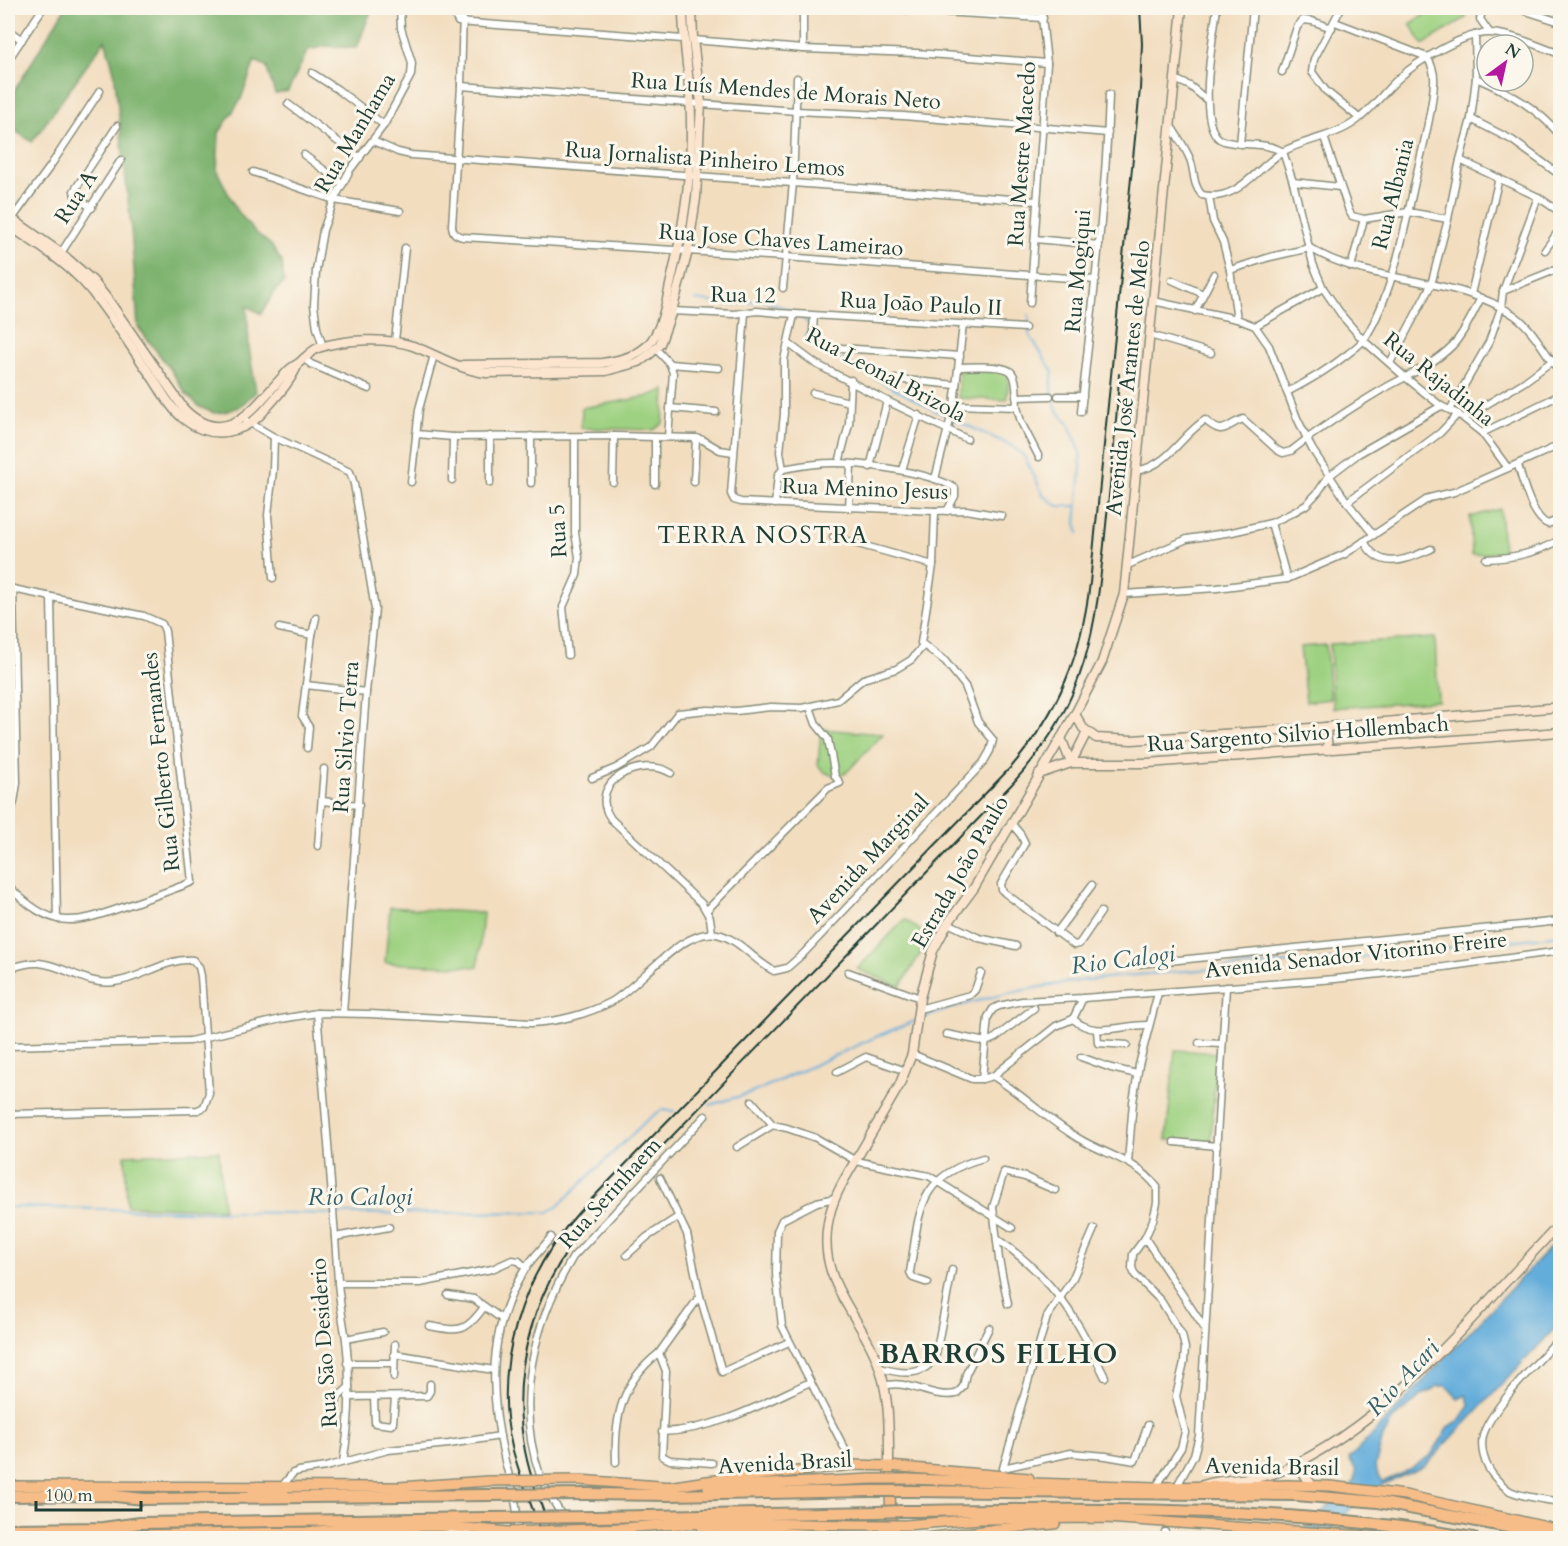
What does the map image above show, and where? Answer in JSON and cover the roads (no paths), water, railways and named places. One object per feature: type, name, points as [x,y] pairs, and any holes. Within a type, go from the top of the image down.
[{"type":"highway","name":"Avenida Brasil","points":[[8,1496],[106,1496],[144,1499],[872,1491],[1013,1494],[1215,1493],[1322,1497],[1378,1502],[1560,1537]]},
{"type":"highway","name":"Avenida Brasil","points":[[8,1529],[103,1528],[140,1523],[903,1511],[1184,1510],[1367,1524],[1473,1539]]},
{"type":"main road","points":[[683,8],[683,39],[690,103],[693,177]]},
{"type":"main road","points":[[9,220],[83,281],[184,409],[206,423],[250,424],[288,370],[311,352],[323,347],[369,341],[395,341],[412,345],[458,365],[606,371],[620,369],[639,362],[656,349],[663,338],[672,310],[683,251],[701,103],[693,40],[692,8]]},
{"type":"main road","name":"Avenida José Arantes de Melo","points":[[1061,738],[1102,662],[1124,594],[1182,8]]},
{"type":"main road","points":[[9,220],[61,253],[84,272],[101,291],[136,348]]},
{"type":"main road","points":[[574,368],[627,357],[648,345],[662,317],[683,251]]},
{"type":"main road","name":"Rua Sargento Silvio Hollembach","points":[[1087,732],[1096,738],[1132,740],[1326,727],[1560,707]]},
{"type":"main road","points":[[1071,763],[1087,732],[1075,714]]},
{"type":"main road","points":[[1326,727],[1328,750]]},
{"type":"main road","name":"Rua Sargento Silvio Hollembach","points":[[1039,774],[1071,763],[1148,763],[1560,732]]},
{"type":"main road","points":[[1061,738],[1071,763]]},
{"type":"main road","name":"Estrada João Paulo","points":[[892,1539],[888,1418],[884,1386],[880,1368],[868,1341],[831,1276],[826,1236],[835,1198],[906,1071],[912,1054],[920,998],[933,951],[948,923],[974,888],[1061,738]]},
{"type":"main road","points":[[1200,1486],[1217,1480],[1271,1475],[1303,1460],[1368,1416],[1422,1371],[1560,1224]]},
{"type":"main road","points":[[1303,1460],[1303,1473],[1312,1485]]},
{"type":"main road","points":[[668,1487],[853,1465],[1019,1477],[1055,1484]]},
{"type":"main road","name":"Avenida Brasil","points":[[8,1486],[399,1487],[488,1481],[579,1480],[668,1487],[871,1479],[1156,1487],[1312,1485],[1415,1497],[1560,1530]]},
{"type":"main road","points":[[224,1486],[313,1497]]},
{"type":"main road","points":[[926,1539],[1090,1518]]},
{"type":"main road","points":[[8,1537],[297,1532],[373,1527],[440,1526],[476,1534],[624,1528],[682,1523],[906,1525],[970,1520],[1090,1518],[1293,1530],[1395,1539]]},
{"type":"main road","points":[[259,1532],[335,1521]]},
{"type":"main road","points":[[682,1523],[716,1529],[858,1539]]},
{"type":"street","points":[[8,60],[43,8]]},
{"type":"street","name":"Rua Manhama","points":[[323,347],[315,312],[316,271],[323,230],[334,200],[384,125],[412,68],[401,28],[400,8]]},
{"type":"street","points":[[451,8],[456,21],[462,22],[683,39]]},
{"type":"street","points":[[456,158],[463,8]]},
{"type":"street","points":[[803,8],[803,49]]},
{"type":"street","points":[[877,8],[1043,18]]},
{"type":"street","name":"Rua Mestre Macedo","points":[[1030,303],[1047,63],[1041,8]]},
{"type":"street","points":[[1217,8],[1207,100],[1211,129],[1222,141],[1268,145],[1283,152]]},
{"type":"street","points":[[1240,144],[1253,8]]},
{"type":"street","points":[[1341,8],[1311,67],[1312,72],[1326,91],[1359,118]]},
{"type":"street","points":[[1483,8],[1480,19],[1489,32]]},
{"type":"street","points":[[1517,8],[1560,22]]},
{"type":"street","points":[[1282,72],[1298,27],[1303,20],[1333,25],[1427,57]]},
{"type":"street","points":[[8,30],[22,40]]},
{"type":"street","points":[[1484,33],[1507,35],[1560,54]]},
{"type":"street","points":[[1170,126],[1191,162],[1197,189],[1202,195],[1209,196],[1231,191],[1250,181],[1283,152],[1344,128],[1359,118],[1399,78],[1427,57],[1475,35]]},
{"type":"street","points":[[693,40],[803,49],[916,53],[1047,63]]},
{"type":"street","name":"Rua Albania","points":[[1287,392],[1321,375],[1364,341],[1377,318],[1408,212],[1427,129],[1434,82],[1431,64],[1427,57]]},
{"type":"street","points":[[312,73],[384,125]]},
{"type":"street","points":[[783,288],[792,183],[797,78]]},
{"type":"street","points":[[1175,79],[1190,86],[1207,100]]},
{"type":"street","name":"Rua Luís Mendes de Morais Neto","points":[[461,86],[796,111],[903,116],[1108,133]]},
{"type":"street","points":[[1390,363],[1431,285],[1471,119],[1475,86]]},
{"type":"street","points":[[9,220],[49,168],[100,91]]},
{"type":"street","points":[[1508,93],[1536,111],[1560,135]]},
{"type":"street","name":"Rua Mogiqui","points":[[1082,412],[1099,245],[1109,94]]},
{"type":"street","points":[[288,104],[360,158]]},
{"type":"street","points":[[1471,119],[1512,140],[1560,175]]},
{"type":"street","points":[[92,208],[75,196],[74,191],[117,126]]},
{"type":"street","points":[[1324,137],[1352,216],[1364,219],[1408,212],[1448,219]]},
{"type":"street","name":"Rua Jornalista Pinheiro Lemos","points":[[373,141],[411,155],[1037,201]]},
{"type":"street","name":"Rua Rajadinha","points":[[1283,152],[1293,182],[1313,264],[1323,288],[1343,317],[1364,341],[1407,378],[1441,406],[1461,416],[1482,433],[1508,468]]},
{"type":"street","points":[[304,155],[343,184]]},
{"type":"street","name":"Rua Jose Chaves Lameirao","points":[[456,158],[452,226],[456,235],[463,237],[785,257],[1096,280]]},
{"type":"street","name":"Rua A","points":[[61,253],[121,160]]},
{"type":"street","points":[[1460,160],[1538,197],[1560,212]]},
{"type":"street","points":[[253,172],[334,200],[400,211]]},
{"type":"street","points":[[1471,294],[1499,178]]},
{"type":"street","points":[[1293,182],[1340,187]]},
{"type":"street","points":[[1209,196],[1213,221],[1223,242],[1230,270],[1237,319]]},
{"type":"street","points":[[1450,410],[1489,342],[1501,308],[1503,291],[1538,197]]},
{"type":"street","points":[[1351,267],[1364,219]]},
{"type":"street","points":[[1545,250],[1560,229]]},
{"type":"street","points":[[1035,239],[1099,245]]},
{"type":"street","points":[[395,341],[405,248]]},
{"type":"street","points":[[1230,270],[1270,257],[1310,248],[1331,260],[1351,267],[1471,294],[1501,308],[1523,323],[1560,372]]},
{"type":"street","points":[[1503,291],[1560,268]]},
{"type":"street","points":[[1195,311],[1214,274]]},
{"type":"street","points":[[1173,280],[1203,294]]},
{"type":"street","points":[[1255,326],[1323,288]]},
{"type":"street","points":[[1136,471],[1146,470],[1171,454],[1205,420],[1214,429],[1218,429],[1243,419],[1277,450],[1287,453],[1376,394],[1428,365],[1455,343],[1481,298]]},
{"type":"street","points":[[1153,301],[1237,319],[1255,326],[1269,346],[1307,438],[1329,476],[1374,535]]},
{"type":"street","name":"Rua 12","points":[[672,310],[814,316]]},
{"type":"street","points":[[416,434],[453,437],[696,438],[720,450],[733,452],[745,313]]},
{"type":"street","points":[[783,469],[780,453],[784,414],[784,360],[796,315]]},
{"type":"street","points":[[814,316],[812,336],[818,344],[825,347],[960,356]]},
{"type":"street","name":"Rua Joāo Paulo II","points":[[814,316],[1025,328]]},
{"type":"street","points":[[935,478],[954,405],[963,324]]},
{"type":"street","points":[[1150,335],[1211,353]]},
{"type":"street","name":"Rua Leonal Brizola","points":[[789,344],[816,364],[967,439]]},
{"type":"street","points":[[656,349],[670,364],[673,373],[668,437]]},
{"type":"street","points":[[411,482],[420,401],[434,355]]},
{"type":"street","points":[[1347,502],[1461,416],[1484,407],[1560,355]]},
{"type":"street","points":[[301,361],[369,389]]},
{"type":"street","points":[[670,364],[719,368]]},
{"type":"street","points":[[959,367],[1006,369],[1014,376],[1021,422],[1039,457]]},
{"type":"street","points":[[895,379],[956,385]]},
{"type":"street","points":[[839,463],[849,424],[850,380]]},
{"type":"street","points":[[813,393],[849,402]]},
{"type":"street","points":[[1482,433],[1560,395]]},
{"type":"street","points":[[1016,397],[1050,396]]},
{"type":"street","points":[[1058,396],[1083,396]]},
{"type":"street","points":[[870,467],[887,401]]},
{"type":"street","points":[[954,405],[1017,407]]},
{"type":"street","points":[[1128,566],[1187,538],[1232,532],[1271,523],[1306,504],[1329,476],[1358,454],[1441,406]]},
{"type":"street","points":[[670,408],[716,412]]},
{"type":"street","points":[[902,471],[919,415]]},
{"type":"street","points":[[250,424],[274,437],[268,515],[273,578]]},
{"type":"street","points":[[490,436],[490,483]]},
{"type":"street","points":[[531,436],[531,483]]},
{"type":"street","points":[[613,482],[614,436]]},
{"type":"street","name":"Rua Silvio Terra","points":[[274,437],[350,472],[375,609],[366,692],[343,1013]]},
{"type":"street","points":[[452,480],[453,437]]},
{"type":"street","name":"Rua 5","points":[[568,655],[563,607],[577,575],[579,557],[574,508],[575,437]]},
{"type":"street","points":[[655,438],[655,484]]},
{"type":"street","points":[[694,482],[696,438]]},
{"type":"street","points":[[1124,594],[1228,587],[1287,579],[1345,554],[1424,501],[1454,492],[1560,445]]},
{"type":"street","name":"Rua Menino Jesus","points":[[733,452],[731,494],[737,501],[849,508],[966,510],[1002,516]]},
{"type":"street","points":[[775,504],[778,475],[783,469],[817,463],[839,463],[902,471],[935,478],[955,488],[955,496],[947,511]]},
{"type":"street","points":[[849,508],[851,465]]},
{"type":"street","points":[[1518,465],[1532,505],[1541,520],[1548,524],[1560,519]]},
{"type":"street","points":[[592,778],[616,768],[651,747],[678,713],[810,706],[838,700],[863,679],[896,669],[911,660],[923,646],[921,631],[933,565],[936,511]]},
{"type":"street","points":[[1271,523],[1287,579]]},
{"type":"street","points":[[832,537],[933,565]]},
{"type":"street","points":[[1486,559],[1512,558],[1532,553],[1560,540]]},
{"type":"street","points":[[1364,541],[1370,552],[1379,558],[1391,561],[1408,559],[1431,549]]},
{"type":"street","points":[[8,817],[14,802],[17,783],[10,589],[51,597],[57,919]]},
{"type":"street","name":"Rua Gilberto Fernandes","points":[[8,886],[34,909],[57,919],[72,921],[85,920],[192,882],[165,631],[162,624],[156,620],[51,597]]},
{"type":"street","points":[[307,747],[309,727],[302,718],[316,618]]},
{"type":"street","points":[[279,628],[312,635]]},
{"type":"street","name":"Avenida Marginal","points":[[712,933],[730,939],[774,971],[787,968],[804,953],[983,763],[993,740],[978,722],[965,686],[945,661],[923,646]]},
{"type":"street","points":[[306,685],[366,692]]},
{"type":"street","points":[[707,910],[828,788],[840,783],[836,776],[828,739],[816,724],[810,706]]},
{"type":"street","points":[[8,1046],[176,1042],[204,1039],[249,1026],[317,1013],[531,1023],[553,1021],[586,1012],[612,1001],[681,944],[712,933],[711,918],[707,910],[612,819],[603,804],[605,789],[621,776],[647,766],[656,766],[671,773]]},
{"type":"street","points":[[318,846],[324,769]]},
{"type":"street","points":[[322,801],[359,805]]},
{"type":"street","points":[[1011,823],[1022,835],[1025,843],[1001,884],[1002,890],[1071,944],[1077,945],[1101,912]]},
{"type":"street","points":[[1056,933],[1092,885]]},
{"type":"street","name":"Avenida Senador Vitorino Freire","points":[[1139,964],[1560,921]]},
{"type":"street","points":[[948,923],[979,938],[1016,946]]},
{"type":"street","name":"Avenida Senador Vitorino Freire","points":[[986,1042],[990,1012],[999,1006],[1022,1001],[1335,979],[1560,951]]},
{"type":"street","points":[[8,969],[39,962],[86,979],[113,982],[176,961],[193,960],[200,968],[201,976],[209,1093],[204,1107],[198,1110],[8,1114]]},
{"type":"street","points":[[848,972],[920,998]]},
{"type":"street","points":[[918,1012],[970,995],[975,990],[981,973]]},
{"type":"street","points":[[1176,1486],[1194,1455],[1199,1436],[1226,987]]},
{"type":"street","points":[[1128,1162],[1132,1102],[1158,993]]},
{"type":"street","points":[[912,1054],[964,1077],[982,1080],[993,1076],[1056,1026],[1073,1019],[1083,998]]},
{"type":"street","points":[[946,1034],[986,1042],[995,1038],[1034,1008]]},
{"type":"street","name":"Rua Sāo Desiderio","points":[[317,1013],[334,1207],[338,1283],[346,1339],[348,1437],[343,1462]]},
{"type":"street","points":[[1073,1019],[1078,1024],[1092,1030],[1149,1025]]},
{"type":"street","points":[[1097,1030],[1098,1043],[1127,1045]]},
{"type":"street","points":[[982,1080],[986,1042]]},
{"type":"street","points":[[1199,1043],[1222,1044]]},
{"type":"street","points":[[837,1072],[866,1057],[906,1071]]},
{"type":"street","points":[[1081,1057],[1111,1068],[1137,1074]]},
{"type":"street","points":[[993,1076],[1083,1141],[1128,1162],[1145,1174],[1157,1188],[1157,1203],[1145,1238],[1133,1254],[1132,1268],[1135,1275],[1151,1290],[1173,1319],[1182,1335],[1185,1348],[1184,1362],[1176,1396],[1185,1432],[1184,1442],[1156,1487]]},
{"type":"street","points":[[752,1101],[773,1125],[816,1138],[856,1161],[929,1176],[1012,1228]]},
{"type":"street","name":"Rua Serinhaem","points":[[577,1539],[541,1476],[531,1432],[530,1379],[539,1328],[560,1278],[573,1257],[705,1116]]},
{"type":"street","points":[[737,1147],[773,1125]]},
{"type":"street","points":[[1174,1142],[1217,1146]]},
{"type":"street","points":[[928,1283],[913,1278],[910,1272],[920,1210],[936,1180],[959,1167],[983,1158]]},
{"type":"street","points":[[1008,1304],[993,1207],[1004,1172],[1025,1177],[1055,1190]]},
{"type":"street","points":[[660,1178],[687,1234],[700,1296],[722,1372],[789,1342]]},
{"type":"street","points":[[835,1198],[817,1202],[782,1220],[777,1231],[778,1304],[782,1326],[789,1342],[853,1465]]},
{"type":"street","points":[[627,1255],[647,1237],[678,1217]]},
{"type":"street","points":[[335,1237],[389,1227]]},
{"type":"street","points":[[1094,1229],[1072,1280],[1047,1317],[1003,1468],[1071,1453],[1135,1461],[1148,1425]]},
{"type":"street","points":[[515,1539],[516,1507],[500,1436],[494,1395],[498,1330],[526,1268],[551,1237]]},
{"type":"street","points":[[1145,1238],[1205,1329]]},
{"type":"street","points":[[997,1239],[1018,1254],[1060,1298],[1087,1340],[1104,1377]]},
{"type":"street","points":[[338,1283],[420,1283],[492,1269],[512,1260],[519,1261],[526,1268]]},
{"type":"street","points":[[880,1368],[904,1372],[922,1370],[933,1361],[952,1270]]},
{"type":"street","points":[[448,1295],[470,1297],[502,1319]]},
{"type":"street","points":[[616,1462],[615,1438],[622,1401],[639,1371],[659,1353],[700,1296]]},
{"type":"street","points":[[429,1326],[458,1330],[464,1328],[484,1307]]},
{"type":"street","points":[[884,1386],[893,1383],[931,1394],[956,1394],[963,1387],[966,1374],[989,1328]]},
{"type":"street","points":[[346,1339],[383,1332]]},
{"type":"street","points":[[1560,1337],[1497,1411],[1487,1426],[1483,1438],[1484,1457],[1489,1469],[1499,1482],[1510,1491],[1560,1502]]},
{"type":"street","points":[[394,1377],[395,1344]]},
{"type":"street","points":[[659,1353],[666,1371],[662,1432],[664,1458],[712,1463]]},
{"type":"street","points":[[394,1354],[494,1370]]},
{"type":"street","points":[[347,1363],[394,1363]]},
{"type":"street","points":[[904,1372],[904,1386]]},
{"type":"street","points":[[662,1432],[687,1431],[706,1427],[810,1382]]},
{"type":"street","points":[[348,1397],[426,1396],[430,1391],[430,1384]]},
{"type":"street","points":[[336,1408],[337,1398],[348,1387]]},
{"type":"street","points":[[374,1397],[375,1423],[391,1425],[395,1397]]},
{"type":"street","points":[[283,1485],[293,1473],[299,1471],[326,1467],[388,1450],[500,1436]]},
{"type":"street","points":[[971,1533],[981,1539]]},
{"type":"water","points":[[1560,1237],[1560,1323],[1425,1466],[1366,1492],[1331,1530],[1318,1538],[1298,1536],[1355,1481],[1356,1470],[1349,1459]],"holes":[[[1438,1386],[1447,1386],[1458,1399],[1466,1395],[1470,1406],[1460,1420],[1450,1426],[1430,1456],[1401,1474],[1382,1482],[1375,1466],[1383,1437],[1392,1420],[1421,1396]]]},
{"type":"waterway","points":[[696,300],[730,305],[763,300],[792,311]]},
{"type":"waterway","points":[[1029,315],[1029,334],[1053,372],[1051,385],[1056,409],[1068,423],[1080,450],[1081,468],[1076,523],[1079,533]]},
{"type":"waterway","points":[[799,316],[810,325],[806,338],[813,345],[942,414],[1012,446],[1024,456],[1044,496],[1058,506],[1077,506]]},
{"type":"waterway","name":"Rio Calogi","points":[[921,1019],[999,995],[1079,981],[1362,957],[1560,935]]},
{"type":"waterway","name":"Rio Calogi","points":[[710,1105],[754,1092],[915,1021]]},
{"type":"waterway","name":"Rio Calogi","points":[[8,1207],[334,1214],[548,1212],[557,1207],[647,1120],[661,1110],[674,1111]]},
{"type":"railway","points":[[543,1538],[512,1447],[507,1416],[506,1384],[517,1322],[542,1263],[559,1236],[579,1212],[1012,766],[1043,724],[1066,680],[1081,634],[1090,583],[1140,89],[1142,44],[1140,8]]},
{"type":"railway","points":[[554,1538],[534,1484],[525,1451],[521,1420],[524,1359],[531,1329],[554,1272],[590,1221],[1012,784],[1059,721],[1074,690],[1085,659],[1099,592],[1119,374]]},
{"type":"district","name":"TERRA NOSTRA","points":[[763,535]]},
{"type":"district","name":"BARROS FILHO","points":[[999,1354]]},
{"type":"water label","name":"Rio Acari","points":[[1403,1378]]}]
